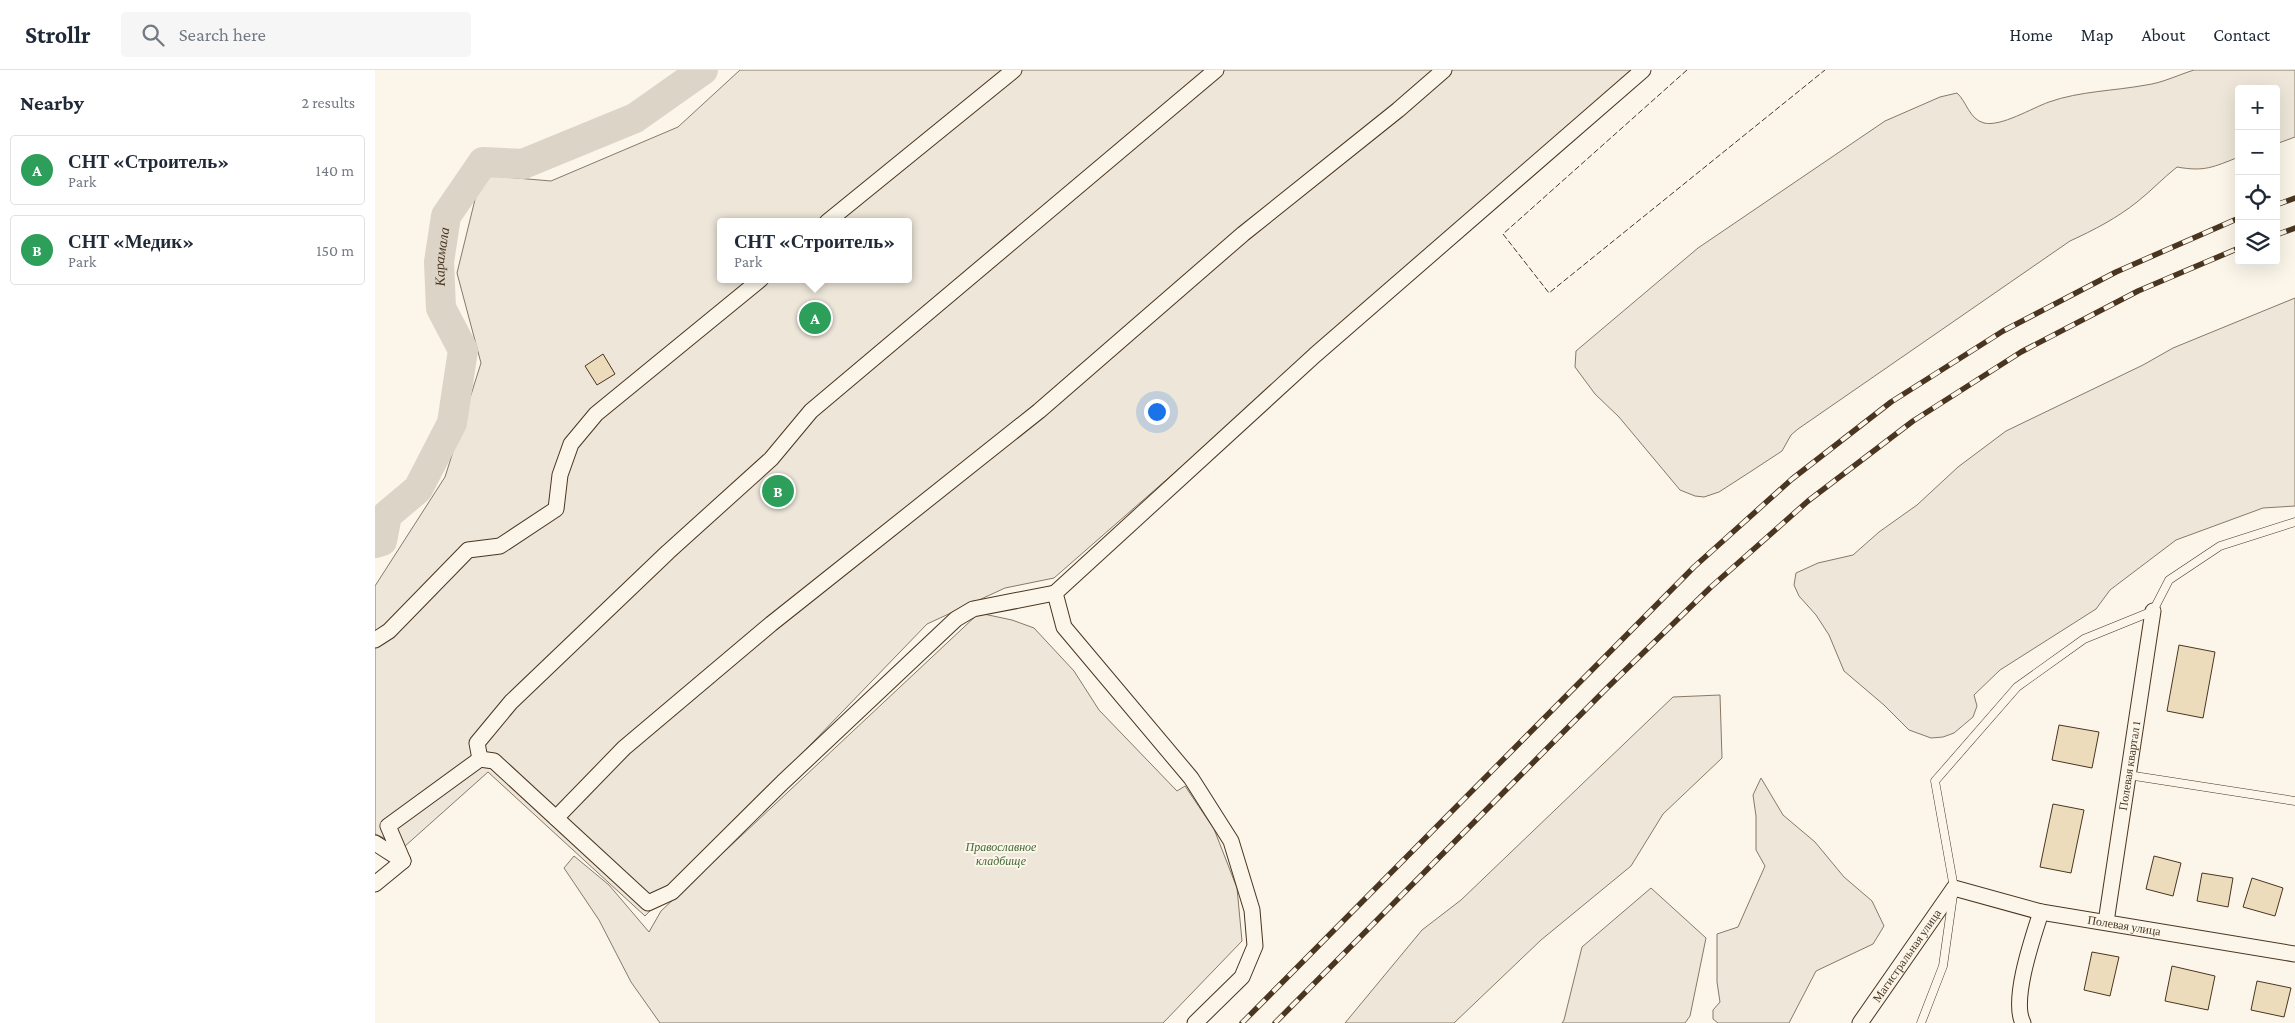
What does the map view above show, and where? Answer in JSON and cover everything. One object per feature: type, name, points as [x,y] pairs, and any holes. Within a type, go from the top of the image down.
[{"type":"street","points":[[832,218],[1014,70]]},
{"type":"street","points":[[480,759],[477,743],[511,702],[668,552],[771,459],[811,411],[1216,70]]},
{"type":"street","points":[[556,818],[624,748],[771,624],[1039,411],[1243,234],[1390,117],[1444,70]]},
{"type":"street","points":[[403,861],[388,826],[480,759],[494,761],[648,902],[671,892],[783,782],[956,619],[973,609],[1055,593],[1315,355],[1643,70]]},
{"type":"street","points":[[375,640],[389,631],[467,550],[500,546],[556,509],[560,475],[571,444],[596,414],[756,283]]},
{"type":"street","points":[[1055,593],[1064,627],[1191,778],[1231,841],[1251,910],[1255,946],[1242,977],[1195,1023]]},
{"type":"street","name":"Полевая квартал 1","points":[[2106,922],[2153,611]]},
{"type":"street","points":[[375,843],[403,861]]},
{"type":"street","points":[[375,884],[403,861]]},
{"type":"street","name":"Полевая улица","points":[[1954,888],[2041,912],[2295,954]]},
{"type":"street","name":"Магистральная улица","points":[[1861,1023],[1954,888]]},
{"type":"street","points":[[2023,1023],[2018,1014],[2025,965],[2041,912]]},
{"type":"lane","points":[[1921,1023],[1943,966],[1954,888],[1935,781],[2017,687],[2084,638],[2153,611],[2169,580],[2220,546],[2295,522]]},
{"type":"lane","points":[[2128,775],[2295,801]]},
{"type":"green space","points":[[740,70],[1635,70],[1054,578],[1005,588],[927,624],[645,916],[488,772],[404,847],[375,834],[375,586],[445,477],[481,363],[457,273],[481,175],[551,181],[678,127]]},
{"type":"green space","points":[[2194,70],[2295,70],[2295,137],[2280,143],[2280,85],[2235,85],[2235,158],[2209,168],[2177,167],[2129,208],[2088,233],[2070,241],[1798,429],[1791,435],[1782,451],[1719,492],[1704,497],[1695,496],[1680,490],[1619,417],[1595,394],[1575,367],[1576,351],[1698,248],[1885,121],[1940,97],[1957,93],[1975,118],[1984,123],[1991,123],[2017,116],[2061,98],[2164,81]]},
{"type":"green space","points":[[2295,298],[2295,506],[2263,508],[2176,540],[2110,590],[2096,609],[2000,670],[1974,695],[1977,706],[1973,717],[1954,733],[1943,737],[1931,738],[1909,730],[1884,705],[1844,671],[1829,635],[1816,615],[1799,596],[1794,585],[1796,573],[1818,563],[1853,555],[1879,532],[1917,505],[1958,467],[2006,431],[2143,365],[2173,348]]},
{"type":"green space","name":"Православное кладбище","points":[[979,613],[1012,620],[1034,628],[1074,671],[1099,710],[1177,791],[1185,786],[1214,829],[1237,888],[1242,941],[1163,1023],[660,1023],[631,982],[599,920],[564,868],[574,856],[609,885],[649,932],[661,911]]},
{"type":"green space","points":[[1720,695],[1722,758],[1663,814],[1631,866],[1541,940],[1454,1023],[1345,1023],[1422,930],[1461,900],[1673,697]]},
{"type":"green space","points":[[1761,778],[1783,815],[1815,842],[1844,877],[1872,901],[1884,926],[1873,944],[1816,971],[1789,1023],[1718,1023],[1713,1019],[1713,1010],[1720,1002],[1717,982],[1717,934],[1738,927],[1765,866],[1756,850],[1756,816],[1753,795]]},
{"type":"green space","points":[[1651,888],[1706,938],[1690,1016],[1685,1023],[1562,1023],[1582,947]]},
{"type":"building","points":[[603,354],[615,374],[597,385],[585,366]]},
{"type":"building","points":[[2179,645],[2215,652],[2203,718],[2167,711]]},
{"type":"building","points":[[2059,725],[2099,732],[2092,768],[2052,760]]},
{"type":"building","points":[[2053,804],[2084,810],[2071,873],[2040,867]]},
{"type":"building","points":[[2154,856],[2181,863],[2173,896],[2146,889]]},
{"type":"building","points":[[2202,873],[2233,878],[2228,907],[2197,901]]},
{"type":"building","points":[[2252,878],[2283,888],[2275,916],[2243,907]]},
{"type":"building","points":[[2092,952],[2119,957],[2110,996],[2084,990]]},
{"type":"building","points":[[2172,966],[2215,976],[2208,1010],[2165,1001]]},
{"type":"building","points":[[2257,981],[2291,988],[2284,1017],[2251,1010]]},
{"type":"waterway","name":"Карамала","points":[[375,543],[382,541],[387,515],[418,489],[452,423],[463,350],[441,308],[439,262],[446,216],[483,162],[523,164],[635,118],[703,70]]},
{"type":"railway","points":[[2280,204],[2295,198]]},
{"type":"railway","points":[[1242,1023],[1694,567],[1792,479],[1891,402],[2003,331],[2116,272],[2235,220]]},
{"type":"railway","points":[[2280,234],[2295,228]]},
{"type":"railway","points":[[1275,1023],[1608,687],[1711,587],[1808,501],[1913,421],[2021,352],[2138,291],[2235,250]]},
{"type":"fence","points":[[1687,70],[1503,234],[1549,293],[1825,70]]},
{"type":"place","name":"СНТ «Строитель»","points":[[815,318]]},
{"type":"place","name":"СНТ «Медик»","points":[[778,491]]}]
